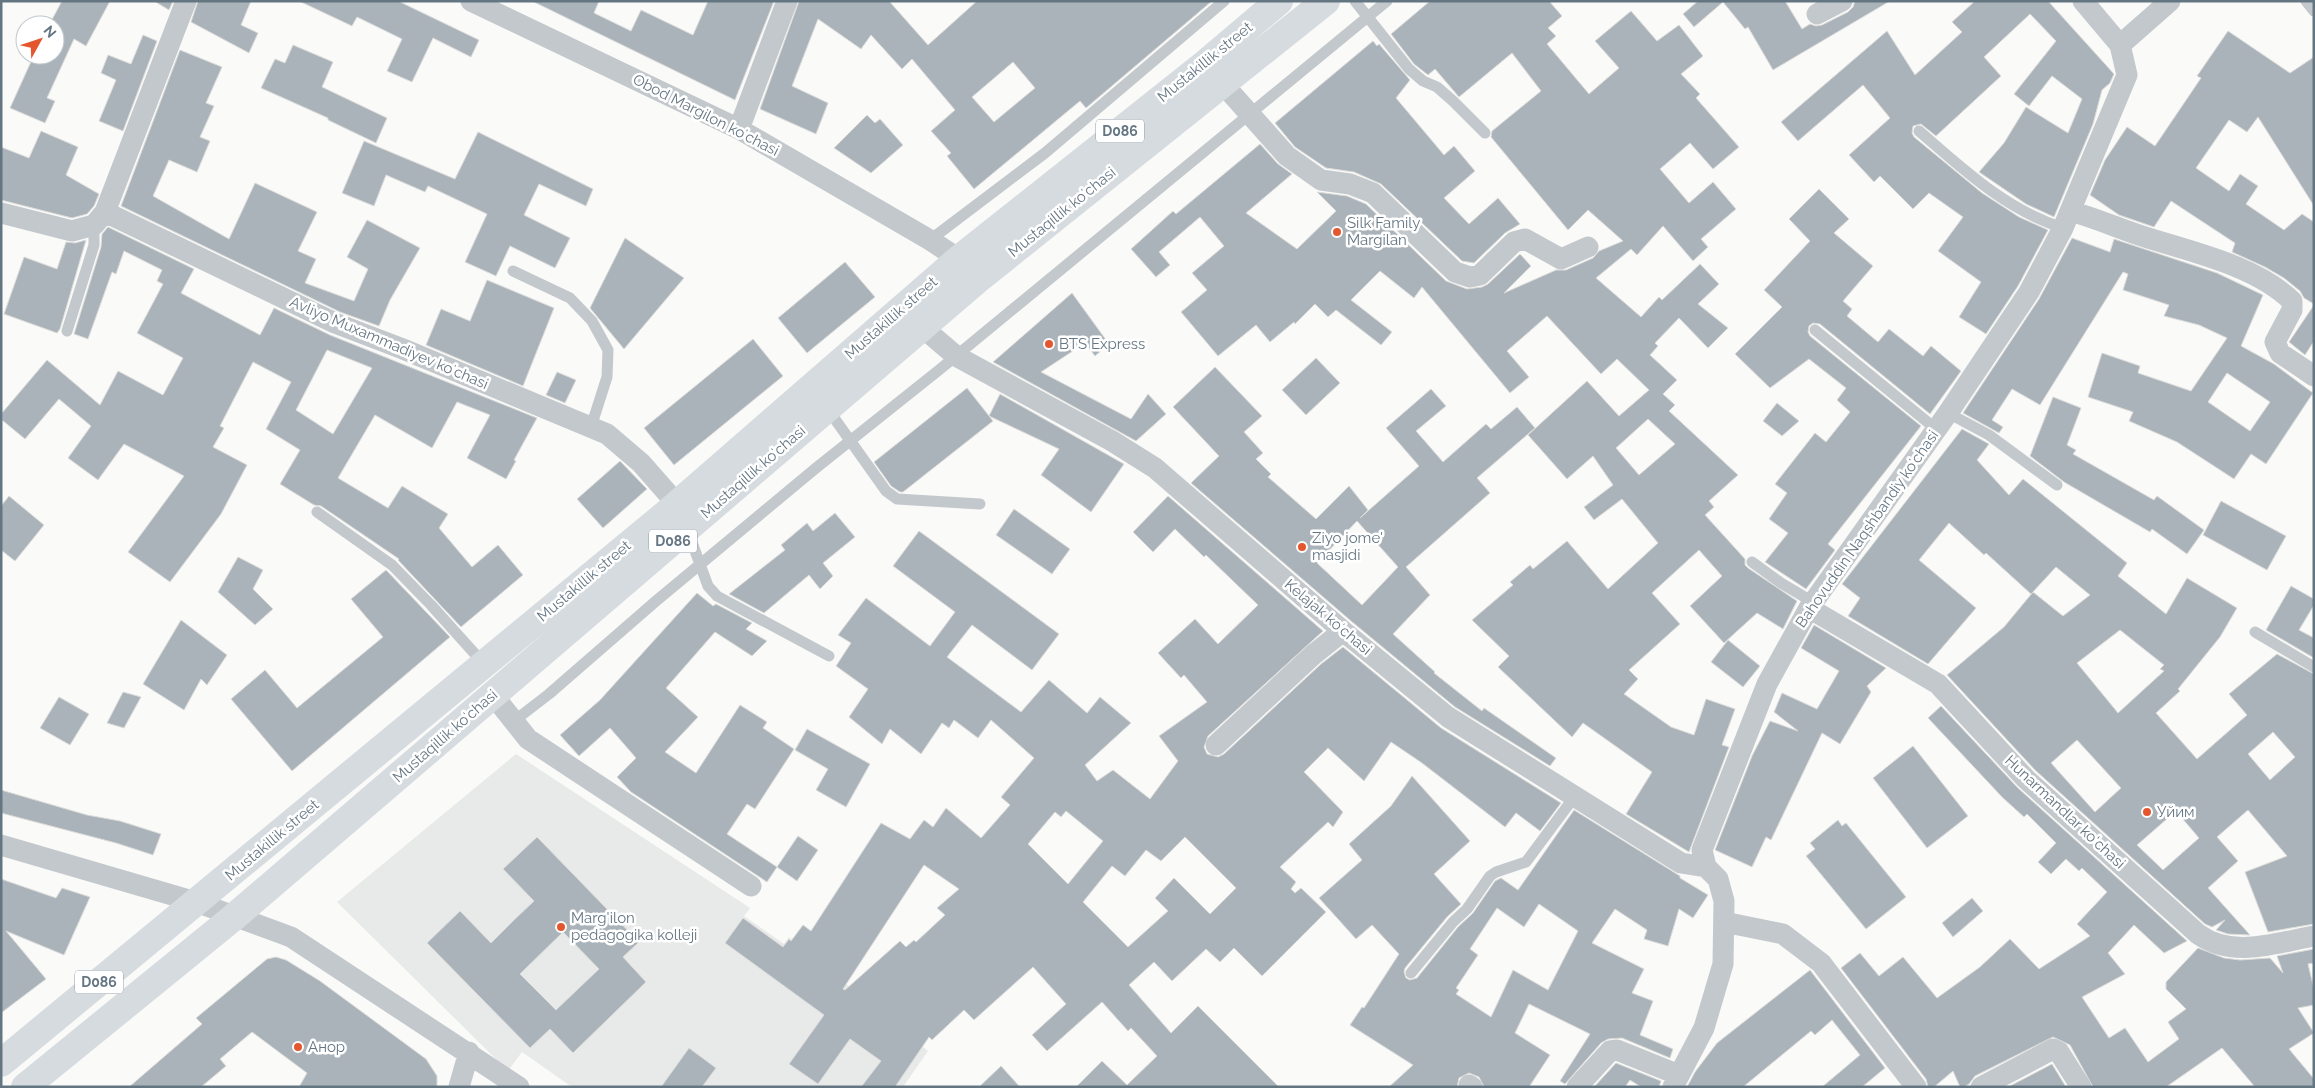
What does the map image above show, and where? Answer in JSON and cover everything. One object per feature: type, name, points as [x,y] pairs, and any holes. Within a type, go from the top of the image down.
[{"type":"main road","name":"Mustakillik street","points":[[1,1063],[677,504],[959,259],[1206,62],[1279,1]]},
{"type":"main road","name":"Mustaqillik koʻchasi","points":[[25,1087],[234,917],[977,280],[1326,1]]},
{"type":"street","points":[[1,213],[72,230],[100,218],[186,1]]},
{"type":"street","name":"Obod Margilon koʻchasi","points":[[471,1],[739,129],[930,240],[959,259],[977,280]]},
{"type":"street","points":[[739,129],[787,1]]},
{"type":"street","points":[[1817,14],[1842,1]]},
{"type":"street","points":[[2083,1],[2120,45],[2170,1]]},
{"type":"street","name":"Bahovuddin Naqshbandiy koʻchasi","points":[[1706,867],[1702,850],[1767,684],[1811,605],[1942,421],[2029,292],[2066,219],[2127,75],[2120,45]]},
{"type":"street","points":[[1223,84],[1287,156],[1321,180],[1350,184],[1373,193],[1455,272],[1470,277],[1480,275],[1514,242],[1525,239],[1561,259],[1588,247]]},
{"type":"street","name":"Avliyo Muxammadiyev koʻchasi","points":[[100,218],[335,323],[403,349],[607,434],[641,463],[677,504]]},
{"type":"street","points":[[2066,219],[2198,254],[2255,275],[2278,287],[2292,301],[2292,310],[2275,342],[2280,353],[2314,376]]},
{"type":"street","name":"Kelajak koʻchasi","points":[[922,327],[956,356],[1112,441],[1155,468],[1343,631],[1448,717],[1681,863],[1706,867]]},
{"type":"street","name":"Hunarmandlar ko‘chasi","points":[[1811,605],[1938,684],[2026,779],[2209,942],[2232,948],[2250,948],[2314,936]]},
{"type":"street","points":[[1216,745],[1313,655],[1343,631]]},
{"type":"street","points":[[493,695],[528,739],[751,886]]},
{"type":"street","points":[[1,845],[196,902],[291,937],[519,1087]]},
{"type":"street","points":[[1577,1087],[1610,1051],[1617,1050],[1676,1081],[1704,1028],[1723,964],[1724,901],[1718,879],[1706,867]]},
{"type":"street","points":[[1724,922],[1784,934],[1821,963],[1916,1087]]},
{"type":"street","points":[[1981,1087],[2053,1049],[2059,1052],[2081,1087]]},
{"type":"street","points":[[458,1087],[468,1052]]},
{"type":"lane","points":[[930,240],[1044,153],[1224,1]]},
{"type":"lane","points":[[1355,1],[1369,16],[1409,69],[1423,81],[1437,87],[1485,133]]},
{"type":"lane","points":[[514,722],[816,468],[956,356],[1388,1]]},
{"type":"lane","points":[[2306,1],[2314,11]]},
{"type":"lane","points":[[1919,131],[1970,176],[2004,200],[2040,221],[2066,219]]},
{"type":"lane","points":[[68,331],[94,245],[100,218]]},
{"type":"lane","points":[[513,271],[570,298],[592,321],[608,350],[607,377],[591,427]]},
{"type":"lane","points":[[1814,330],[1942,421],[1989,435],[2058,485]]},
{"type":"lane","points":[[827,408],[886,491],[897,499],[980,504]]},
{"type":"lane","points":[[317,512],[392,565],[432,605],[484,664]]},
{"type":"lane","points":[[687,529],[708,586],[717,596],[829,656]]},
{"type":"lane","points":[[1752,562],[1811,605]]},
{"type":"lane","points":[[2255,632],[2314,667]]},
{"type":"lane","points":[[1411,973],[1453,922],[1467,909],[1490,876],[1496,872],[1526,862],[1575,796]]},
{"type":"shaded area","name":"Marg'ilon pedagogika kolleji","points":[[516,754],[750,908],[744,916],[784,944],[789,937],[928,1051],[903,1087],[572,1087],[522,1052],[508,1071],[337,902]]},
{"type":"building","points":[[62,1],[110,1],[86,46],[74,39],[65,59],[65,15],[54,15]]},
{"type":"building","points":[[154,1],[173,1],[169,10]]},
{"type":"building","points":[[198,1],[251,1],[241,25],[258,33],[249,53],[191,22]]},
{"type":"building","points":[[299,1],[398,1],[479,40],[471,57],[433,38],[412,82],[387,71],[402,39],[357,17],[352,26]]},
{"type":"building","points":[[532,1],[599,1],[594,13],[631,31],[641,10],[693,35],[708,1],[774,1],[735,100]]},
{"type":"building","points":[[799,1],[889,1],[928,45],[977,1],[1212,1],[1086,108],[1080,101],[974,189],[947,156],[951,153],[931,131],[955,110],[912,59],[902,69],[871,35],[861,49],[818,19],[792,86],[828,103],[816,134],[760,109]],"holes":[[[1013,62],[1035,88],[994,122],[972,97]]]},
{"type":"building","points":[[1430,1],[1549,1],[1562,16],[1548,28],[1556,36],[1547,44],[1589,94],[1619,68],[1595,41],[1631,11],[1657,41],[1679,25],[1703,56],[1681,74],[1700,94],[1696,98],[1739,147],[1713,169],[1690,143],[1660,169],[1689,203],[1713,182],[1736,209],[1701,239],[1708,247],[1693,261],[1663,226],[1637,255],[1631,249],[1596,278],[1641,317],[1659,297],[1662,300],[1700,264],[1719,284],[1698,304],[1728,328],[1708,348],[1679,318],[1655,343],[1658,346],[1650,355],[1677,380],[1663,394],[1675,405],[1669,411],[1738,475],[1709,501],[1714,507],[1705,515],[1745,559],[1745,565],[1748,568],[1797,601],[1783,629],[1757,613],[1724,643],[1690,606],[1722,576],[1699,550],[1652,593],[1680,624],[1629,670],[1638,679],[1624,694],[1671,727],[1694,735],[1706,699],[1735,709],[1722,745],[1729,747],[1689,852],[1626,814],[1652,772],[1583,723],[1572,737],[1498,667],[1509,656],[1472,620],[1513,585],[1510,582],[1530,565],[1533,569],[1567,541],[1608,589],[1658,543],[1622,499],[1594,520],[1584,507],[1613,485],[1593,456],[1567,479],[1528,435],[1587,381],[1619,416],[1649,390],[1617,359],[1601,374],[1547,316],[1507,351],[1529,377],[1510,393],[1422,287],[1414,298],[1380,271],[1351,300],[1392,332],[1381,345],[1336,310],[1328,317],[1315,304],[1295,324],[1294,322],[1270,342],[1256,325],[1218,356],[1181,312],[1207,290],[1192,273],[1224,246],[1200,217],[1159,252],[1170,265],[1156,277],[1131,249],[1173,211],[1176,214],[1260,144],[1278,164],[1292,174],[1246,213],[1297,249],[1336,211],[1317,192],[1347,196],[1366,204],[1446,281],[1467,289],[1482,287],[1488,284],[1520,254],[1531,266],[1504,293],[1556,270],[1566,270],[1593,258],[1599,251],[1623,241],[1588,210],[1568,230],[1491,137],[1492,131],[1541,91],[1512,53],[1459,97],[1435,69],[1428,75],[1414,64],[1391,34]],"holes":[[[1648,419],[1675,444],[1639,475],[1616,448]]]},
{"type":"building","points":[[1698,1],[1785,1],[1802,29],[1810,24],[1822,25],[1848,12],[1853,7],[1855,1],[1890,1],[1773,70],[1748,27],[1745,29],[1723,2],[1694,27],[1683,14]]},
{"type":"building","points":[[1975,1],[2048,1],[2114,74],[2110,83],[2102,90],[2093,124],[2054,217],[2026,204],[1979,172],[2004,143],[2026,107],[2068,133],[2082,99],[2052,76],[2029,106],[2014,94],[2056,41],[2030,14],[1984,57],[2001,76],[1936,136],[1921,124],[1913,126],[1912,133],[1914,137],[1982,193],[2019,217],[2048,230],[2018,286],[1986,334],[1959,317],[1981,282],[1938,251],[1963,217],[1929,193],[1913,209],[1880,176],[1874,182],[1849,155],[1890,118],[1863,85],[1798,141],[1781,122],[1887,31],[1915,75],[1962,32],[1952,22]]},
{"type":"building","points":[[2228,31],[2290,73],[2314,57],[2314,206],[2258,117],[2247,132],[2229,120],[2196,168],[2229,191],[2240,174],[2258,186],[2246,204],[2284,230],[2302,214],[2314,222],[2314,304],[2304,298],[2300,291],[2284,278],[2232,252],[2235,243],[2171,201],[2154,227],[2119,215],[2090,195],[2105,160],[2127,127],[2155,146],[2201,78],[2197,76]]},
{"type":"building","points":[[143,35],[157,41],[123,131],[99,121],[116,80],[101,73],[108,55],[131,64]]},
{"type":"building","points":[[1373,41],[1377,46],[1379,44],[1410,80],[1396,98],[1444,155],[1454,146],[1475,171],[1444,198],[1469,224],[1498,198],[1520,224],[1505,233],[1474,263],[1462,261],[1381,184],[1354,172],[1326,168],[1295,147],[1275,123]]},
{"type":"building","points":[[293,45],[333,62],[322,87],[387,118],[376,143],[328,120],[328,118],[261,88],[275,59],[285,63]]},
{"type":"building","points":[[180,50],[222,67],[206,103],[214,106],[200,137],[210,141],[197,172],[169,160],[153,196],[229,239],[255,183],[317,212],[298,251],[316,259],[305,283],[354,301],[368,269],[347,257],[367,220],[420,248],[390,300],[379,326],[340,312],[121,206]]},
{"type":"building","points":[[29,65],[62,65],[47,98],[55,101],[45,123],[10,108]]},
{"type":"building","points":[[867,115],[875,123],[880,119],[903,145],[871,173],[834,148]]},
{"type":"building","points":[[41,131],[78,147],[66,175],[99,194],[94,206],[87,214],[72,218],[1,200],[1,147],[29,158]]},
{"type":"building","points":[[478,132],[593,189],[586,206],[539,184],[524,215],[570,238],[555,268],[510,246],[496,276],[465,262],[487,214],[428,186],[425,192],[386,175],[374,206],[342,193],[364,141],[455,179]]},
{"type":"building","points":[[1819,189],[1849,219],[1834,233],[1873,266],[1843,301],[1852,309],[1847,316],[1878,342],[1889,329],[1923,356],[1931,346],[1961,371],[1930,414],[1820,324],[1813,323],[1809,326],[1808,332],[1810,336],[1921,426],[1828,544],[1835,550],[1806,589],[1765,562],[1788,533],[1769,519],[1787,493],[1775,484],[1815,433],[1826,442],[1850,412],[1837,400],[1846,388],[1809,359],[1770,388],[1735,354],[1782,307],[1764,290],[1810,241],[1789,219]]},
{"type":"building","points":[[108,227],[194,269],[181,293],[260,335],[274,308],[330,335],[537,418],[506,479],[467,458],[490,415],[457,402],[432,448],[375,415],[338,478],[388,508],[402,486],[448,514],[439,528],[472,567],[498,545],[523,575],[461,627],[399,559],[321,506],[314,505],[280,484],[300,450],[266,429],[291,382],[253,362],[220,426],[224,428],[213,447],[247,465],[221,514],[170,582],[128,552],[184,476],[124,444],[98,480],[68,458],[91,426],[59,399],[25,439],[2,420],[2,413],[47,360],[100,405],[118,371],[163,395],[183,358],[137,333],[163,284],[157,281],[162,270],[124,251],[116,274],[112,272],[88,339],[74,334],[101,247],[102,234]],"holes":[[[327,350],[372,368],[333,434],[296,410]]]},
{"type":"building","points":[[625,238],[684,278],[624,349],[590,308]]},
{"type":"building","points":[[2072,238],[2110,252],[2114,239],[2217,273],[2263,295],[2241,346],[2274,364],[2313,393],[2266,464],[2251,454],[2234,479],[2177,442],[2129,421],[2133,412],[2088,397],[2102,353],[2140,366],[2138,373],[2191,391],[2227,338],[2199,325],[2164,316],[2169,305],[2123,290],[2128,274],[2123,272],[2040,405],[2012,389],[1992,420],[2003,427],[1999,433],[1963,413],[2039,299]],"holes":[[[2227,373],[2270,402],[2250,431],[2208,402]]]},
{"type":"building","points":[[86,240],[60,329],[57,333],[4,314],[24,257],[57,269],[66,242],[75,243]]},
{"type":"building","points":[[845,262],[875,297],[807,353],[778,318]]},
{"type":"building","points":[[487,280],[554,308],[523,386],[426,345],[441,309],[470,321]]},
{"type":"building","points":[[1072,293],[1109,344],[1095,356],[1085,343],[1041,372],[1131,419],[1148,394],[1166,414],[1136,441],[993,362]]},
{"type":"building","points":[[2314,305],[2314,341],[2305,355],[2289,342]]},
{"type":"building","points":[[753,339],[783,376],[674,465],[644,428]]},
{"type":"building","points":[[1316,358],[1340,383],[1306,415],[1282,390]]},
{"type":"building","points":[[1215,367],[1262,416],[1244,432],[1263,453],[1256,459],[1271,474],[1268,477],[1316,519],[1349,486],[1368,510],[1360,518],[1419,466],[1386,428],[1431,389],[1446,406],[1416,431],[1443,462],[1486,424],[1491,429],[1517,407],[1535,428],[1477,478],[1490,493],[1406,567],[1430,595],[1393,634],[1434,673],[1482,711],[1484,708],[1556,758],[1550,766],[1455,707],[1351,621],[1191,483],[1219,456],[1173,407]],"holes":[[[1357,521],[1398,567],[1362,605],[1317,563]]]},
{"type":"building","points":[[557,372],[576,380],[565,403],[546,395]]},
{"type":"building","points":[[967,388],[993,421],[903,492],[891,486],[874,462]]},
{"type":"building","points":[[1000,394],[1124,464],[1091,512],[1041,475],[1059,449],[989,416]]},
{"type":"building","points":[[2053,397],[2081,408],[2067,445],[2076,450],[2073,454],[2154,500],[2157,496],[2204,530],[2187,554],[2152,529],[2150,532],[2064,482],[2030,456]]},
{"type":"building","points":[[1777,403],[1799,421],[1782,436],[1763,421]]},
{"type":"building","points":[[1962,429],[1989,444],[1977,460],[2009,495],[2023,479],[2127,563],[2118,576],[2166,614],[2187,578],[2237,608],[2220,637],[2178,689],[2180,691],[2156,713],[2197,759],[2247,715],[2229,694],[2277,654],[2314,674],[2314,924],[2268,932],[2245,872],[2287,856],[2248,810],[2217,837],[2238,861],[2208,888],[2250,935],[2228,934],[2216,930],[2225,920],[2212,927],[2205,924],[2035,770],[1947,675],[2004,627],[2033,592],[2063,616],[2090,595],[2056,567],[2031,594],[1986,553],[1984,555],[1949,523],[1919,560],[1976,608],[1928,664],[1848,616],[1860,598],[1842,584]],"holes":[[[2120,630],[2164,665],[2160,669],[2164,671],[2118,713],[2077,663]],[[2273,732],[2295,757],[2270,780],[2248,754]],[[2077,740],[2121,788],[2095,812],[2051,763]],[[2176,811],[2199,838],[2163,870],[2137,845]]]},
{"type":"building","points":[[620,461],[647,489],[603,528],[577,499]]},
{"type":"building","points":[[9,496],[44,525],[15,561],[1,550],[1,506]]},
{"type":"building","points":[[1168,496],[1323,631],[1208,736],[1204,747],[1207,754],[1218,757],[1224,754],[1321,664],[1343,647],[1441,728],[1561,803],[1540,831],[1516,813],[1505,827],[1422,763],[1391,742],[1364,781],[1328,748],[1304,772],[1343,812],[1333,827],[1328,822],[1280,867],[1296,882],[1291,889],[1295,893],[1301,888],[1326,912],[1262,976],[1234,948],[1220,962],[1206,949],[1172,981],[1154,962],[1129,985],[1171,1033],[1198,1006],[1279,1087],[1076,1087],[1102,1061],[1127,1085],[1157,1056],[1131,1028],[1128,1031],[1102,1002],[1047,1051],[1032,1035],[1066,1004],[1033,967],[974,1020],[964,1010],[932,1040],[929,1037],[895,1087],[861,1087],[881,1061],[850,1039],[818,1084],[789,1064],[824,1015],[725,943],[743,918],[783,947],[789,939],[791,941],[803,925],[811,931],[881,823],[910,839],[924,820],[933,827],[946,808],[981,838],[1010,805],[1001,797],[1034,758],[991,720],[978,738],[954,720],[949,728],[942,723],[921,754],[890,729],[882,744],[849,717],[868,689],[836,666],[851,643],[838,635],[866,598],[930,646],[955,612],[893,566],[919,531],[1059,634],[1032,670],[972,625],[947,657],[1021,712],[1049,680],[1087,713],[1100,697],[1131,723],[1085,765],[1097,781],[1113,770],[1150,799],[1178,761],[1159,736],[1207,702],[1184,675],[1181,678],[1158,653],[1195,619],[1218,644],[1258,605],[1206,555],[1204,557],[1175,529],[1153,552],[1133,532]],"holes":[[[1066,811],[1103,841],[1068,884],[1028,844],[1055,812],[1061,817]],[[1185,837],[1236,888],[1210,914],[1174,878],[1155,898],[1168,911],[1128,947],[1083,902],[1112,866],[1125,876],[1146,850],[1161,861]],[[924,865],[959,889],[937,908],[945,915],[916,942],[914,940],[906,947],[900,941],[845,990],[843,989]]]},
{"type":"building","points":[[2221,501],[2286,536],[2267,570],[2203,535]]},
{"type":"building","points":[[1014,509],[1070,549],[1052,574],[996,535]]},
{"type":"building","points":[[835,513],[855,537],[823,563],[833,576],[820,589],[809,575],[764,613],[729,594],[785,550],[781,545],[807,523],[813,531]]},
{"type":"building","points":[[238,557],[263,570],[253,589],[273,609],[255,625],[218,592]]},
{"type":"building","points":[[386,570],[450,637],[292,771],[231,699],[265,670],[297,708],[383,637],[351,599]]},
{"type":"building","points":[[2291,586],[2314,599],[2314,605],[2299,630],[2314,638],[2314,658],[2266,630]]},
{"type":"building","points":[[697,593],[713,606],[716,604],[752,623],[746,629],[767,641],[752,656],[715,632],[666,688],[698,717],[665,752],[696,773],[740,705],[767,722],[763,728],[794,749],[755,809],[747,804],[727,834],[777,867],[767,882],[631,792],[617,777],[636,758],[610,728],[579,756],[560,735],[600,700]]},
{"type":"building","points":[[181,620],[227,655],[207,685],[201,679],[184,710],[143,684]]},
{"type":"building","points":[[1814,625],[1886,668],[1867,686],[1871,692],[1840,744],[1822,733],[1771,840],[1766,837],[1752,867],[1715,850],[1752,756],[1770,721],[1798,731],[1774,712],[1782,693],[1817,709],[1839,671],[1801,648]]},
{"type":"building","points":[[1728,640],[1760,666],[1743,687],[1711,662]]},
{"type":"building","points":[[123,692],[141,697],[124,728],[107,723]]},
{"type":"building","points":[[59,697],[89,714],[70,745],[40,728]]},
{"type":"building","points":[[1941,706],[2018,788],[2187,941],[2164,953],[2134,925],[2108,953],[2125,974],[2082,997],[2109,1038],[2125,1028],[2148,1062],[2179,1039],[2168,1022],[2186,1009],[2166,989],[2166,982],[2198,948],[2224,958],[2240,960],[2270,958],[2283,973],[2277,956],[2314,949],[2314,963],[2308,964],[2314,989],[2314,1005],[2298,1008],[2314,1033],[2289,1049],[2314,1079],[2314,1087],[2255,1087],[2222,1048],[2166,1087],[2093,1087],[2070,1045],[2053,1037],[1975,1076],[1964,1087],[1960,1087],[1953,1071],[1934,1087],[1928,1087],[1926,1079],[1841,968],[1860,953],[1879,976],[1903,957],[1937,998],[1980,967],[2010,939],[2039,969],[2090,936],[2077,924],[2107,892],[2082,868],[2079,871],[2066,859],[2051,874],[2038,862],[2056,843],[2027,814],[2024,817],[2002,797],[1928,718]]},
{"type":"building","points":[[807,729],[870,764],[846,807],[816,790],[828,769],[795,750]]},
{"type":"building","points":[[1913,746],[1968,816],[1927,848],[1873,778]]},
{"type":"building","points":[[1412,776],[1470,841],[1434,874],[1461,904],[1447,917],[1405,968],[1406,978],[1410,980],[1417,978],[1458,927],[1473,913],[1495,881],[1501,878],[1518,890],[1574,810],[1708,895],[1693,918],[1679,909],[1668,946],[1644,939],[1647,930],[1615,909],[1592,943],[1644,969],[1632,993],[1653,1001],[1640,1035],[1673,1049],[1670,1058],[1622,1038],[1608,1039],[1601,1043],[1565,1084],[1560,1081],[1590,1034],[1529,1004],[1515,1033],[1550,1055],[1529,1087],[1484,1087],[1479,1077],[1469,1073],[1459,1078],[1457,1087],[1389,1087],[1413,1065],[1350,1025],[1362,1007],[1364,1008],[1399,954],[1372,925],[1356,939],[1319,898],[1362,860],[1349,844],[1391,806]],"holes":[[[1539,904],[1578,931],[1548,990],[1513,970],[1491,1017],[1456,994],[1459,990],[1456,988],[1478,955],[1470,949],[1497,908],[1524,927]]]},
{"type":"building","points":[[1,790],[87,815],[120,821],[161,834],[153,855],[116,843],[1,813]]},
{"type":"building","points":[[1838,820],[1842,826],[1846,823],[1906,897],[1866,929],[1806,856],[1815,849],[1810,843]]},
{"type":"building","points":[[798,836],[818,850],[797,881],[777,867]]},
{"type":"building","points":[[537,837],[639,942],[623,957],[646,982],[573,1053],[550,1029],[530,1048],[427,943],[460,911],[491,943],[534,901],[503,869]],"holes":[[[563,932],[599,969],[556,1010],[520,974]]]},
{"type":"building","points":[[1,879],[56,898],[62,888],[90,897],[64,955],[6,931],[46,979],[1,1013]]},
{"type":"building","points":[[1972,898],[1983,911],[1953,937],[1942,923]]},
{"type":"building","points":[[276,957],[286,960],[320,981],[426,1059],[437,1076],[437,1087],[299,1087],[307,1073],[252,1032],[220,1059],[226,1066],[201,1087],[129,1087],[202,1024],[196,1018],[267,959]]},
{"type":"building","points":[[1810,970],[1885,1068],[1862,1087],[1822,1087],[1860,1055],[1832,1020],[1815,1035],[1811,1031],[1743,1087],[1687,1087],[1695,1072],[1717,1043]]},
{"type":"building","points":[[689,1048],[716,1068],[702,1087],[661,1087]]},
{"type":"building","points":[[1616,1063],[1661,1081],[1659,1087],[1641,1087],[1630,1080],[1625,1087],[1594,1087]]},
{"type":"building","points":[[2052,1064],[2066,1087],[2008,1087]]},
{"type":"building","points":[[1001,1066],[1020,1087],[979,1087]]},
{"type":"place","name":"Silk Family Margilan","points":[[1337,232]]},
{"type":"place","name":"BTS Express","points":[[1049,344]]},
{"type":"place","name":"Ziyo jome' masjidi","points":[[1302,547]]},
{"type":"place","name":"Уйим","points":[[2147,812]]},
{"type":"place","name":"Marg'ilon pedagogika kolleji","points":[[561,927]]},
{"type":"place","name":"Анор","points":[[298,1047]]}]
